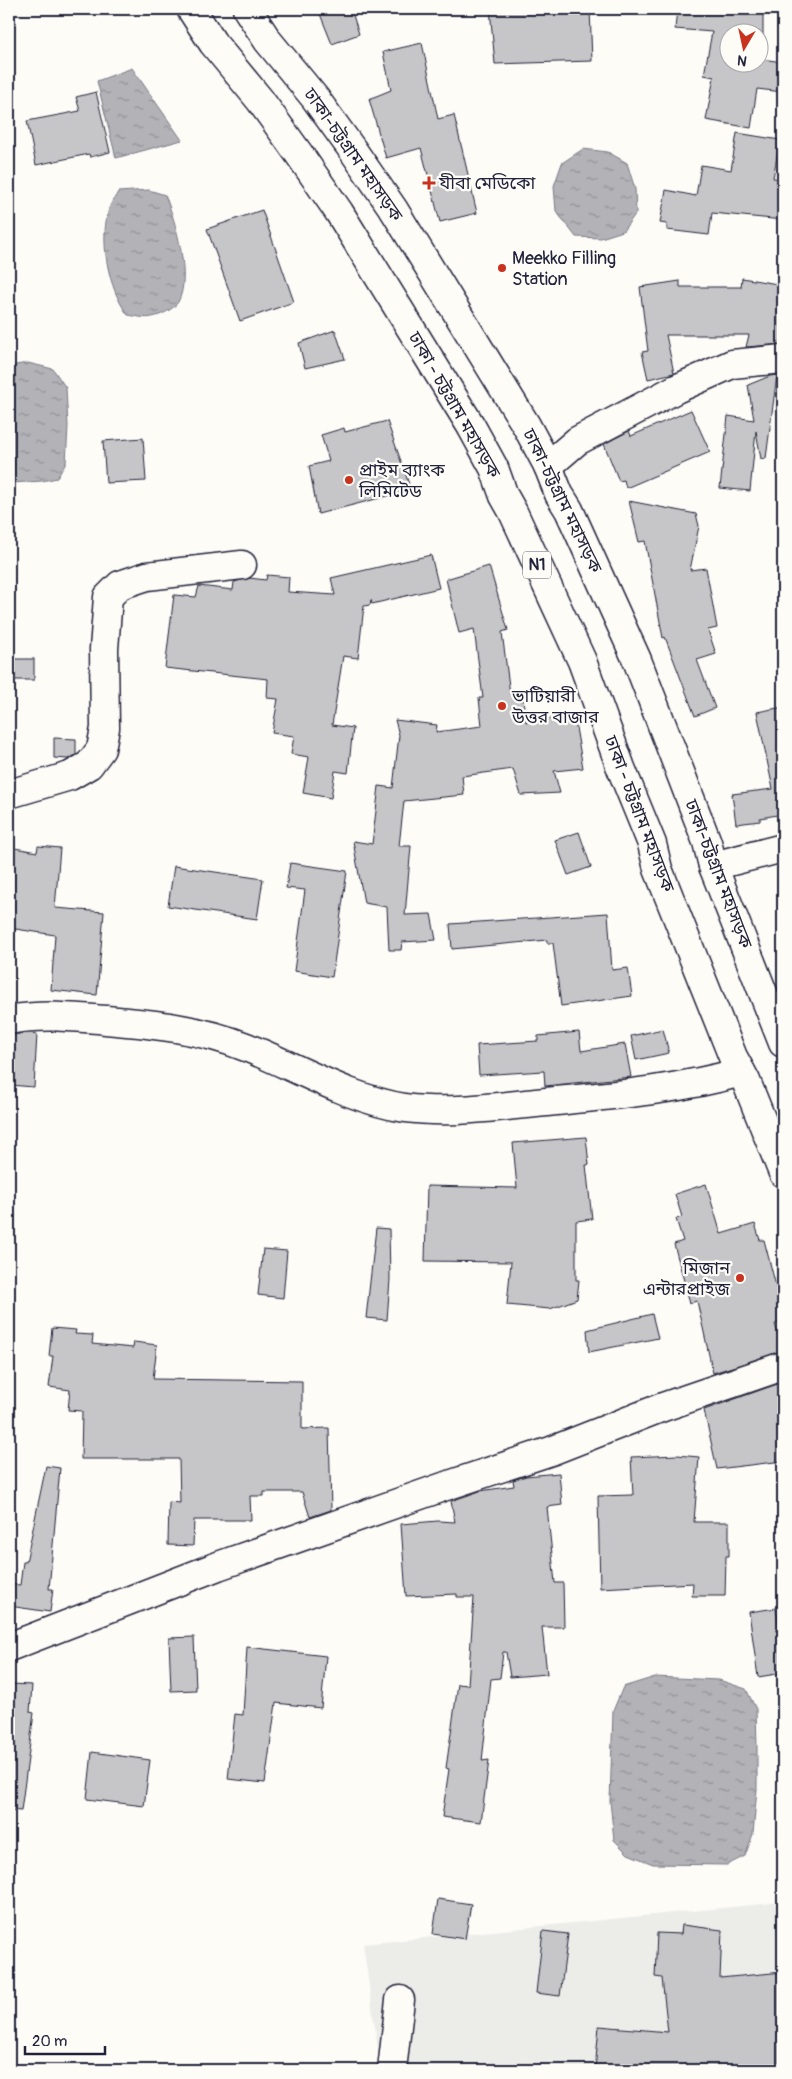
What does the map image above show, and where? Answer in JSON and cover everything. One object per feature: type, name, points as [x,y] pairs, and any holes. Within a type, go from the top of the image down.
[{"type":"main road","name":"ঢাকা - চট্টগ্রাম মহাসড়ক","points":[[191,9],[213,43],[260,100],[300,154],[339,212],[471,426],[494,468],[504,496],[514,512],[582,661],[621,768],[652,844],[658,868],[733,1056],[783,1173]]},
{"type":"main road","name":"ঢাকা-চট্টগ্রাম মহাসড়ক","points":[[247,9],[268,41],[354,152],[394,210],[526,425],[548,466],[559,494],[637,660],[676,766],[707,842],[713,866],[783,1043]]},
{"type":"main road","points":[[548,466],[576,441],[676,389],[732,364],[783,359]]},
{"type":"main road","points":[[9,794],[70,776],[89,765],[101,749],[105,728],[104,649],[108,597],[120,585],[147,576],[242,565]]},
{"type":"main road","points":[[713,866],[783,848]]},
{"type":"main road","points":[[9,1020],[32,1016],[86,1018],[178,1028],[214,1036],[247,1047],[366,1097],[404,1108],[477,1110],[663,1089],[717,1079],[741,1072]]},
{"type":"main road","points":[[9,1647],[218,1566],[443,1486],[550,1451],[663,1407],[783,1366]]},
{"type":"main road","points":[[392,2070],[400,2000]]},
{"type":"shaded area","points":[[783,1902],[783,2070],[381,2070],[363,1944]]},
{"type":"water","points":[[132,68],[182,140],[116,158],[97,81]]},
{"type":"water","points":[[583,149],[608,152],[627,163],[635,189],[636,213],[623,231],[601,238],[576,237],[556,211],[554,186],[562,163]]},
{"type":"water","points":[[149,190],[165,195],[177,233],[183,263],[183,278],[182,291],[176,305],[163,314],[146,318],[128,315],[121,304],[110,277],[105,247],[105,232],[110,206],[118,192]]},
{"type":"water","points":[[28,363],[53,369],[66,388],[68,426],[66,463],[57,478],[12,483],[9,482],[9,366]]},
{"type":"water","points":[[655,1677],[719,1680],[746,1689],[756,1709],[757,1789],[753,1834],[745,1856],[727,1865],[653,1864],[628,1854],[614,1840],[610,1801],[613,1711],[623,1687]]},
{"type":"building","points":[[334,9],[351,9],[359,34],[332,44],[320,14]]},
{"type":"building","points":[[490,9],[590,9],[592,61],[495,64]]},
{"type":"building","points":[[677,9],[763,9],[763,22],[720,22],[720,72],[770,72],[770,60],[783,62],[783,92],[757,89],[751,128],[706,120],[714,77],[704,75],[712,32],[675,29]]},
{"type":"building","points":[[422,43],[438,119],[454,115],[477,213],[440,222],[421,148],[386,158],[369,99],[391,90],[383,52]]},
{"type":"building","points":[[96,92],[110,152],[90,157],[89,154],[36,165],[27,121],[80,111],[76,97]]},
{"type":"building","points":[[737,133],[780,140],[773,178],[783,179],[783,220],[712,213],[709,235],[667,230],[667,224],[660,223],[666,190],[696,196],[701,165],[731,170]]},
{"type":"building","points":[[262,210],[294,302],[240,321],[207,229]]},
{"type":"building","points":[[742,278],[783,285],[783,344],[746,347],[749,335],[666,335],[674,373],[648,379],[642,352],[648,351],[640,287],[680,281],[680,287],[741,287]]},
{"type":"building","points":[[335,330],[345,359],[305,368],[299,343]]},
{"type":"building","points":[[777,375],[766,458],[761,459],[756,431],[750,491],[720,488],[728,416],[754,420],[748,385]]},
{"type":"building","points":[[691,410],[710,452],[626,488],[624,480],[619,481],[604,444],[629,431],[631,436]]},
{"type":"building","name":"প্রাইম ব্যাংক লিমিটেড","points":[[387,421],[411,490],[318,514],[309,466],[329,461],[321,435],[344,428],[345,432]]},
{"type":"building","points":[[143,438],[146,481],[106,483],[103,441]]},
{"type":"building","points":[[629,501],[696,514],[699,526],[690,570],[706,568],[717,628],[708,630],[716,654],[697,660],[715,708],[695,716],[665,637],[663,638],[645,541],[639,542]]},
{"type":"building","points":[[431,555],[439,588],[372,604],[371,600],[370,605],[364,606],[358,658],[343,656],[332,725],[353,728],[348,773],[335,771],[331,798],[303,793],[309,757],[291,754],[294,736],[272,733],[278,699],[267,698],[268,679],[165,668],[174,595],[196,597],[199,586],[233,590],[234,582],[249,578],[266,580],[267,575],[289,577],[288,592],[335,595],[331,578]]},
{"type":"building","points":[[489,566],[508,630],[502,632],[510,694],[522,692],[526,722],[574,716],[583,768],[554,771],[560,793],[521,795],[513,769],[462,776],[464,795],[404,801],[399,846],[411,846],[405,915],[431,914],[436,940],[402,942],[401,950],[389,950],[387,907],[364,903],[353,841],[372,844],[379,786],[393,788],[399,735],[395,720],[437,725],[436,732],[482,726],[479,698],[483,698],[474,629],[459,633],[446,579]]},
{"type":"building","points":[[9,659],[34,659],[34,680],[9,680]]},
{"type":"building","points":[[783,707],[783,814],[760,818],[760,821],[736,824],[732,794],[773,789],[757,712]]},
{"type":"building","points":[[54,738],[76,739],[76,755],[68,759],[54,758]]},
{"type":"building","points":[[579,832],[591,867],[568,875],[555,840]]},
{"type":"building","points":[[38,846],[60,848],[55,908],[104,912],[97,995],[51,990],[55,935],[9,928],[9,847],[37,852]]},
{"type":"building","points":[[290,863],[347,871],[332,977],[294,971],[305,890],[286,888]]},
{"type":"building","points":[[174,866],[263,879],[257,919],[168,906]]},
{"type":"building","points":[[608,913],[612,970],[628,968],[632,996],[561,1006],[553,943],[547,943],[547,940],[452,949],[450,924]]},
{"type":"building","points":[[663,1029],[669,1053],[636,1060],[631,1036]]},
{"type":"building","points":[[579,1032],[581,1051],[625,1044],[631,1077],[545,1086],[544,1071],[479,1075],[477,1045],[538,1041],[538,1036]]},
{"type":"building","points":[[37,1034],[34,1087],[9,1085],[9,1035]]},
{"type":"building","points":[[586,1137],[589,1165],[586,1165],[592,1219],[576,1221],[576,1280],[579,1280],[577,1299],[550,1309],[507,1305],[511,1262],[425,1261],[427,1186],[517,1188],[513,1143]]},
{"type":"building","points":[[706,1184],[721,1234],[755,1224],[760,1240],[764,1240],[778,1294],[783,1293],[783,1323],[775,1324],[783,1351],[713,1373],[697,1301],[690,1303],[674,1244],[683,1241],[676,1219],[682,1217],[675,1194]]},
{"type":"building","points":[[376,1228],[389,1229],[390,1279],[387,1320],[366,1318]]},
{"type":"building","points":[[263,1249],[287,1251],[283,1298],[258,1295]]},
{"type":"building","points":[[652,1314],[658,1338],[589,1352],[587,1330]]},
{"type":"building","points":[[52,1328],[76,1330],[75,1334],[93,1335],[92,1344],[133,1348],[134,1342],[157,1345],[153,1379],[302,1381],[302,1429],[329,1428],[331,1510],[310,1517],[302,1492],[264,1492],[264,1496],[250,1496],[251,1520],[194,1520],[193,1546],[168,1545],[169,1502],[180,1503],[179,1459],[81,1459],[82,1411],[68,1410],[70,1390],[49,1387],[53,1356],[49,1356]]},
{"type":"building","points":[[783,1382],[783,1461],[717,1469],[704,1410]]},
{"type":"building","points":[[677,1455],[699,1457],[694,1522],[729,1522],[729,1556],[726,1556],[725,1596],[692,1596],[693,1583],[600,1588],[598,1496],[633,1495],[631,1457]]},
{"type":"building","points":[[46,1466],[60,1468],[49,1589],[53,1589],[50,1612],[9,1606],[12,1584],[20,1585],[23,1562],[26,1562]]},
{"type":"building","points":[[559,1473],[562,1505],[547,1507],[555,1583],[563,1583],[564,1627],[542,1627],[547,1674],[510,1677],[506,1652],[503,1652],[500,1678],[491,1679],[482,1761],[489,1760],[481,1822],[442,1817],[449,1769],[446,1768],[458,1684],[468,1685],[474,1597],[457,1597],[457,1594],[406,1596],[401,1524],[438,1521],[455,1522],[451,1501],[480,1491],[514,1486],[513,1480],[526,1476]]},
{"type":"building","points":[[776,1608],[783,1655],[783,1673],[758,1677],[749,1612]]},
{"type":"building","points":[[194,1637],[196,1690],[171,1691],[169,1638]]},
{"type":"building","points":[[247,1647],[326,1656],[321,1708],[276,1703],[265,1783],[228,1779],[235,1714],[243,1715]]},
{"type":"building","points":[[9,1684],[32,1685],[30,1712],[34,1713],[21,1811],[9,1810]]},
{"type":"building","points":[[92,1752],[150,1760],[144,1806],[87,1799]]},
{"type":"building","points":[[438,1899],[471,1904],[465,1939],[433,1934]]},
{"type":"building","points":[[682,1925],[722,1930],[720,1978],[783,1972],[783,2070],[595,2070],[599,2026],[668,2032],[662,1978],[655,1977],[657,1933],[681,1934]]},
{"type":"building","points":[[543,1931],[568,1934],[560,1996],[536,1993]]},
{"type":"place","name":"যীবা মেডিকো","points":[[429,183]]},
{"type":"place","name":"Meekko Filling Station","points":[[502,268]]},
{"type":"place","name":"প্রাইম ব্যাংক লিমিটেড","points":[[349,480]]},
{"type":"place","name":"ভাটিয়ারী উত্তর বাজার","points":[[502,706]]},
{"type":"place","name":"মিজান এন্টারপ্রাইজ","points":[[740,1278]]}]
